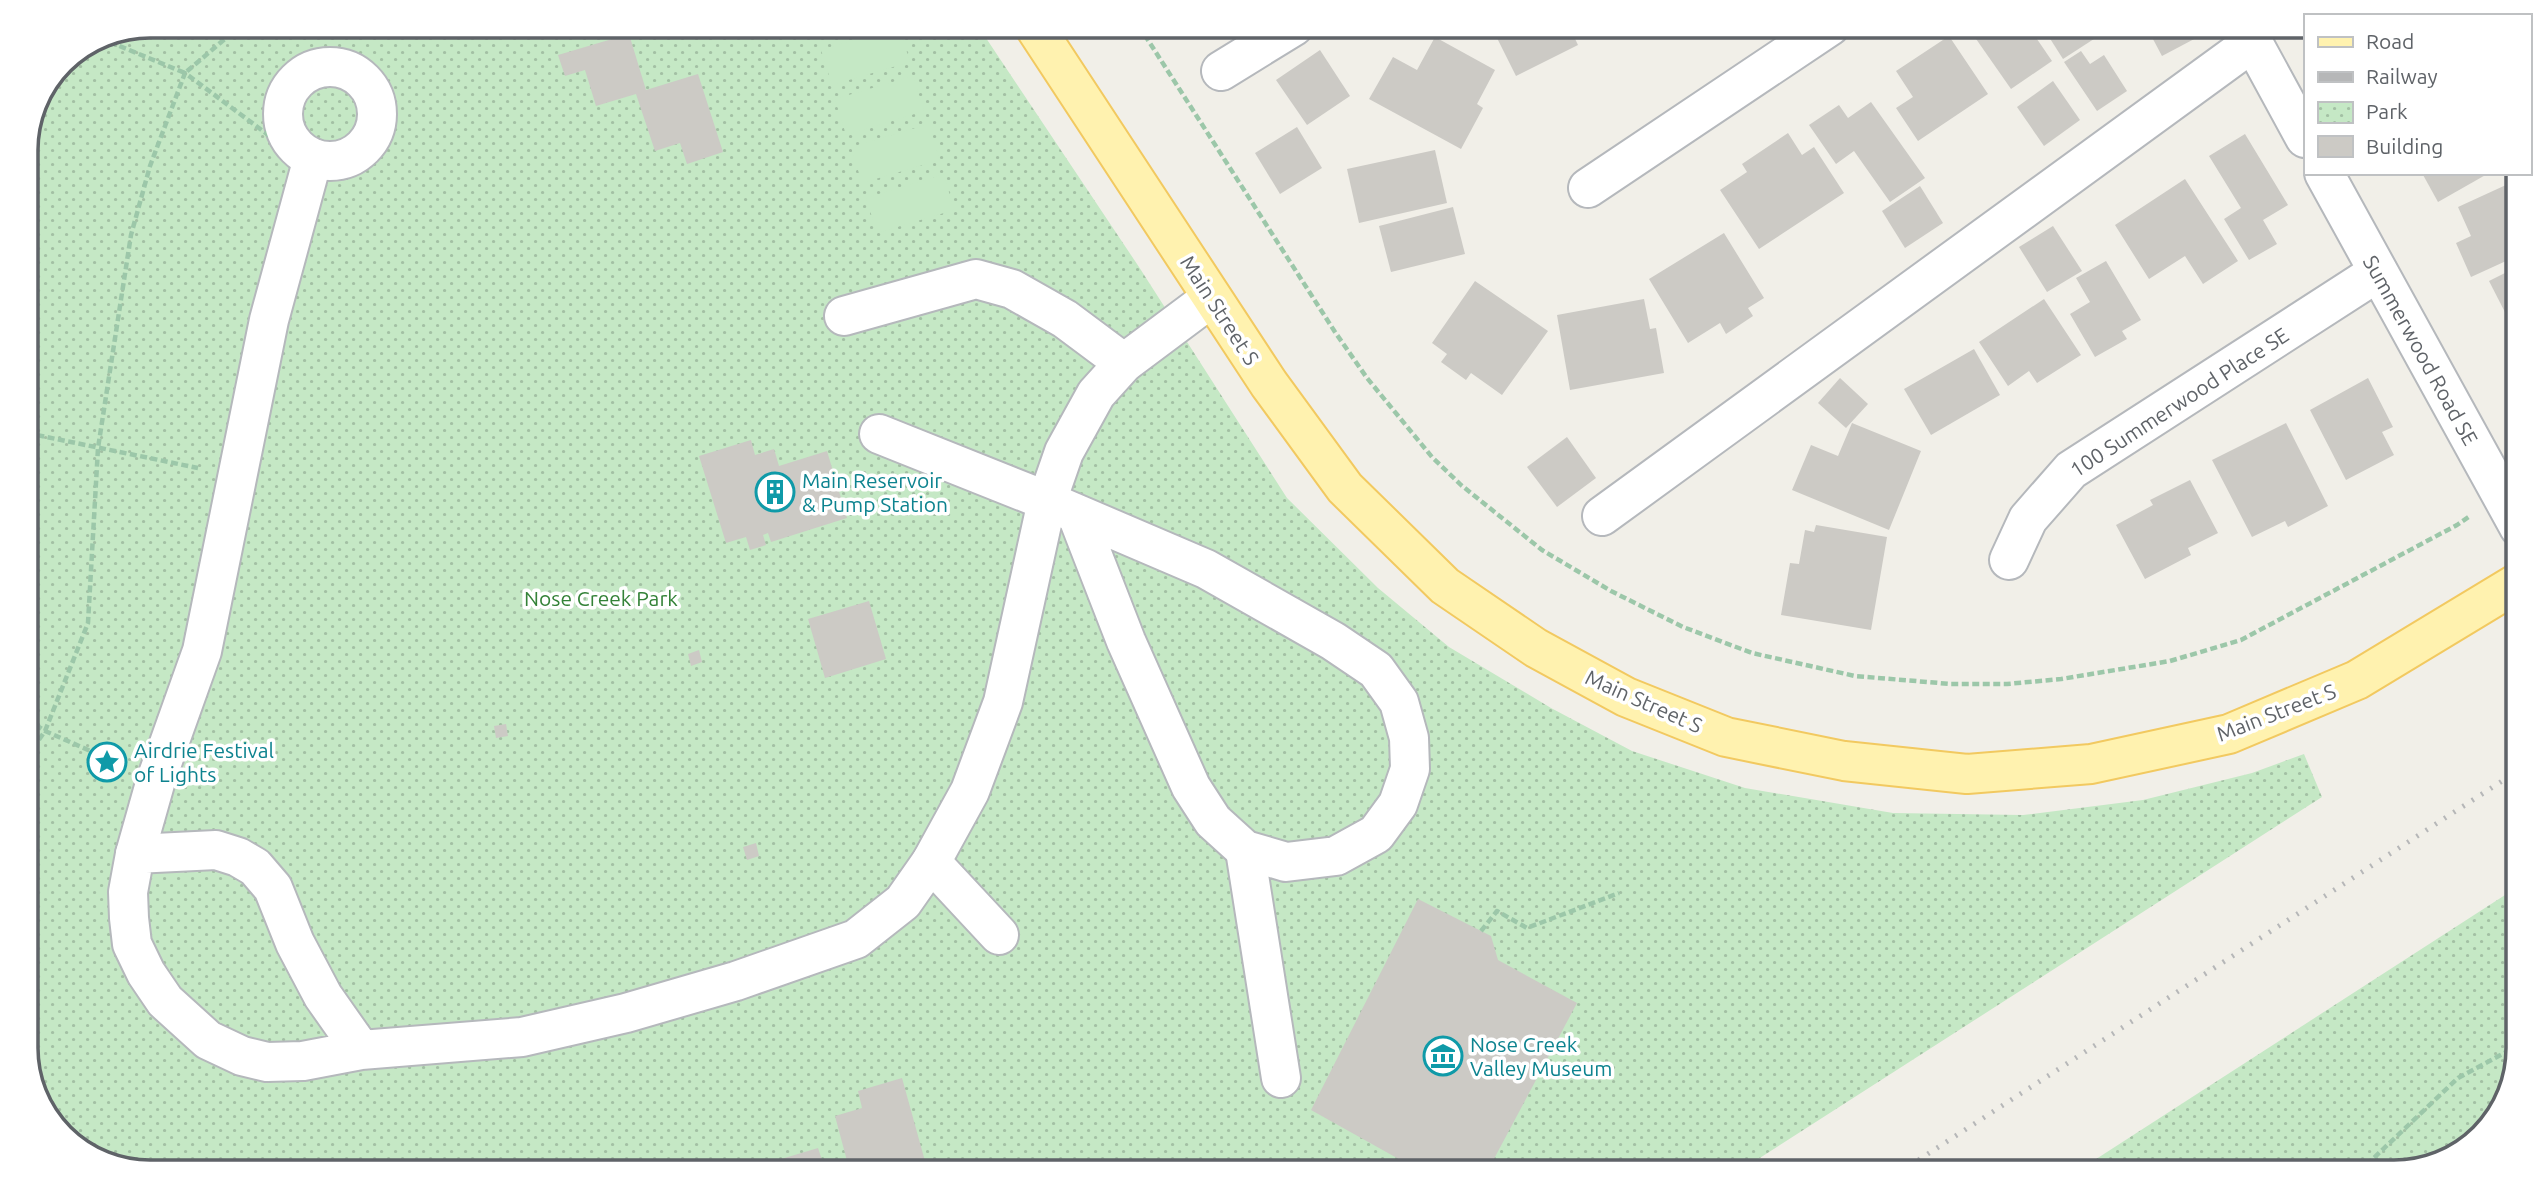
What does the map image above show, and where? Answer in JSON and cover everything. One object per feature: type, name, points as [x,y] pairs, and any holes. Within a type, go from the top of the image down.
[{"type":"main road","name":"Main Street S","points":[[1042,38],[1211,298],[1269,384],[1345,488],[1445,586],[1536,648],[1626,697],[1726,737],[1844,761],[1967,774],[2091,764],[2229,734],[2357,680],[2506,590]]},
{"type":"street","points":[[1221,71],[1275,38]]},
{"type":"street","points":[[1588,188],[1812,38]]},
{"type":"street","points":[[1602,516],[2243,38]]},
{"type":"street","points":[[2250,38],[2304,136]]},
{"type":"street","points":[[304,152],[202,651],[156,780],[135,854],[128,892],[132,944],[146,973],[165,1001],[208,1040],[242,1056],[267,1062],[303,1061],[361,1050],[522,1037],[626,1013],[736,981],[856,939],[903,902],[932,862],[970,791],[1003,702],[1062,508],[1063,452],[1096,394],[1124,363],[1211,298]]},
{"type":"street","name":"Summerwood Road SE","points":[[2326,175],[2506,503]]},
{"type":"street","name":"100 Summerwood Place SE","points":[[2008,560],[2028,519],[2071,470],[2378,272]]},
{"type":"street","points":[[844,316],[976,279],[1012,289],[1065,319],[1124,363]]},
{"type":"street","points":[[879,433],[1062,508],[1206,569],[1333,641],[1376,670],[1399,702],[1409,738],[1410,769],[1398,804],[1376,834],[1336,856],[1286,862],[1245,850],[1213,821],[1191,787],[1126,641],[1062,508]]},
{"type":"street","points":[[135,854],[216,850],[238,857],[255,867],[274,888],[295,943],[323,996],[361,1050]]},
{"type":"street","points":[[1245,850],[1281,1078]]},
{"type":"street","points":[[932,862],[999,934]]},
{"type":"path","points":[[39,740],[45,731],[88,624],[98,448],[131,235],[150,166],[185,73],[226,38]]},
{"type":"path","points":[[1147,38],[1335,332],[1367,378],[1432,457],[1490,509],[1553,556],[1653,613],[1752,653],[1855,677],[1951,684],[2007,684],[2061,679],[2170,661],[2241,640],[2457,525]]},
{"type":"path","points":[[116,45],[185,73],[271,137],[304,152]]},
{"type":"path","points":[[39,436],[237,475]]},
{"type":"path","points":[[39,727],[156,780]]},
{"type":"path","points":[[1480,931],[1497,911],[1527,928],[1619,893]]},
{"type":"path","points":[[2373,1160],[2458,1078],[2506,1052]]},
{"type":"green space","name":"Nose Creek Park","points":[[151,38],[986,38],[1139,267],[1287,498],[1378,588],[1449,647],[1551,708],[1632,751],[1745,788],[1893,813],[2023,815],[2143,800],[2252,773],[2304,754],[2322,797],[1757,1160],[151,1160],[108,1151],[82,1136],[62,1116],[44,1083],[39,1055],[39,143],[42,122],[57,88],[71,71],[88,57],[108,47]]},
{"type":"green space","points":[[860,38],[903,38],[910,62],[832,85],[821,50]]},
{"type":"green space","points":[[913,76],[924,111],[846,135],[835,99]]},
{"type":"green space","points":[[929,124],[940,160],[862,183],[851,147]]},
{"type":"green space","points":[[944,174],[954,210],[877,233],[866,198]]},
{"type":"green space","points":[[2506,894],[2504,1069],[2491,1103],[2479,1121],[2457,1141],[2423,1156],[2394,1160],[2095,1160]]},
{"type":"building","points":[[615,38],[630,38],[646,90],[698,74],[723,152],[687,164],[680,143],[655,151],[636,94],[596,106],[585,70],[565,76],[558,55]]},
{"type":"building","points":[[1437,38],[1495,70],[1477,104],[1483,108],[1461,149],[1369,99],[1393,57],[1417,70]]},
{"type":"building","points":[[1497,38],[1575,38],[1578,45],[1516,76]]},
{"type":"building","points":[[1946,38],[1950,38],[1988,94],[1918,141],[1896,108],[1913,97],[1896,71]]},
{"type":"building","points":[[1975,38],[2036,38],[2052,61],[2011,89]]},
{"type":"building","points":[[2050,38],[2095,38],[2063,59]]},
{"type":"building","points":[[2152,38],[2196,38],[2162,56]]},
{"type":"building","points":[[1320,50],[1350,96],[1307,125],[1276,80]]},
{"type":"building","points":[[2081,51],[2090,64],[2104,55],[2127,91],[2097,111],[2064,62]]},
{"type":"building","points":[[2053,81],[2080,120],[2044,146],[2017,107]]},
{"type":"building","points":[[1871,102],[1925,178],[1890,202],[1854,151],[1836,164],[1809,125],[1839,105],[1848,118]]},
{"type":"building","points":[[1297,127],[1322,168],[1280,194],[1255,153]]},
{"type":"building","points":[[1788,133],[1802,155],[1814,147],[1844,193],[1759,249],[1720,190],[1747,172],[1742,164]]},
{"type":"building","points":[[2245,134],[2288,205],[2263,220],[2277,244],[2249,260],[2224,219],[2241,208],[2209,156]]},
{"type":"building","points":[[1435,150],[1447,203],[1359,223],[1347,169]]},
{"type":"building","points":[[2423,175],[2485,175],[2438,202]]},
{"type":"building","points":[[2185,179],[2238,261],[2203,284],[2185,256],[2149,279],[2115,225]]},
{"type":"building","points":[[2506,185],[2506,261],[2471,277],[2456,243],[2471,236],[2458,207]]},
{"type":"building","points":[[1920,186],[1943,223],[1905,248],[1882,211]]},
{"type":"building","points":[[1453,207],[1465,254],[1391,272],[1379,226]]},
{"type":"building","points":[[2053,226],[2082,271],[2047,292],[2019,247]]},
{"type":"building","points":[[1724,233],[1764,298],[1748,308],[1753,316],[1726,334],[1720,323],[1688,343],[1649,279]]},
{"type":"building","points":[[2106,261],[2141,320],[2122,331],[2127,339],[2095,357],[2070,314],[2090,302],[2076,278]]},
{"type":"building","points":[[2506,272],[2506,314],[2489,281]]},
{"type":"building","points":[[1475,281],[1548,331],[1502,395],[1471,373],[1466,380],[1441,362],[1447,354],[1432,343]]},
{"type":"building","points":[[1644,299],[1650,329],[1656,328],[1664,373],[1570,390],[1557,315]]},
{"type":"building","points":[[2044,299],[2081,355],[2037,383],[2029,371],[2008,386],[1979,342]]},
{"type":"building","points":[[1974,349],[2000,395],[1931,435],[1904,389]]},
{"type":"building","points":[[1840,378],[1868,404],[1846,428],[1818,403]]},
{"type":"building","points":[[2368,378],[2393,427],[2382,432],[2394,455],[2346,480],[2310,410]]},
{"type":"building","points":[[1852,423],[1921,451],[1889,530],[1792,490],[1811,445],[1838,456]]},
{"type":"building","points":[[2286,423],[2328,506],[2288,527],[2285,521],[2252,537],[2212,460]]},
{"type":"building","points":[[1567,437],[1596,478],[1557,507],[1527,467]]},
{"type":"building","name":"Main Reservoir & Pump Station","points":[[751,440],[755,455],[774,449],[779,466],[827,451],[847,518],[771,542],[768,533],[763,535],[766,545],[750,550],[746,537],[726,543],[699,456]]},
{"type":"building","points":[[2190,480],[2218,533],[2188,548],[2191,555],[2145,579],[2116,525],[2153,505],[2150,500]]},
{"type":"building","points":[[1816,525],[1887,537],[1871,630],[1781,615],[1790,563],[1799,564],[1805,530],[1814,532]]},
{"type":"building","points":[[869,601],[886,659],[825,678],[808,619]]},
{"type":"building","points":[[699,650],[702,662],[691,666],[688,654]]},
{"type":"building","points":[[506,724],[508,736],[496,738],[494,726]]},
{"type":"building","points":[[756,843],[759,856],[747,860],[743,847]]},
{"type":"building","name":"Nose Creek Valley Museum","points":[[1418,899],[1491,936],[1498,960],[1577,1003],[1493,1160],[1401,1160],[1311,1110]]},
{"type":"building","points":[[902,1078],[925,1160],[847,1160],[835,1116],[862,1108],[858,1091]]},
{"type":"building","points":[[818,1148],[822,1160],[778,1160]]},
{"type":"railway","points":[[1918,1160],[2506,778]]},
{"type":"place","name":"Main Reservoir & Pump Station","points":[[775,492]]},
{"type":"place","name":"Airdrie Festival of Lights","points":[[107,762]]},
{"type":"place","name":"Nose Creek Valley Museum","points":[[1443,1056]]}]
